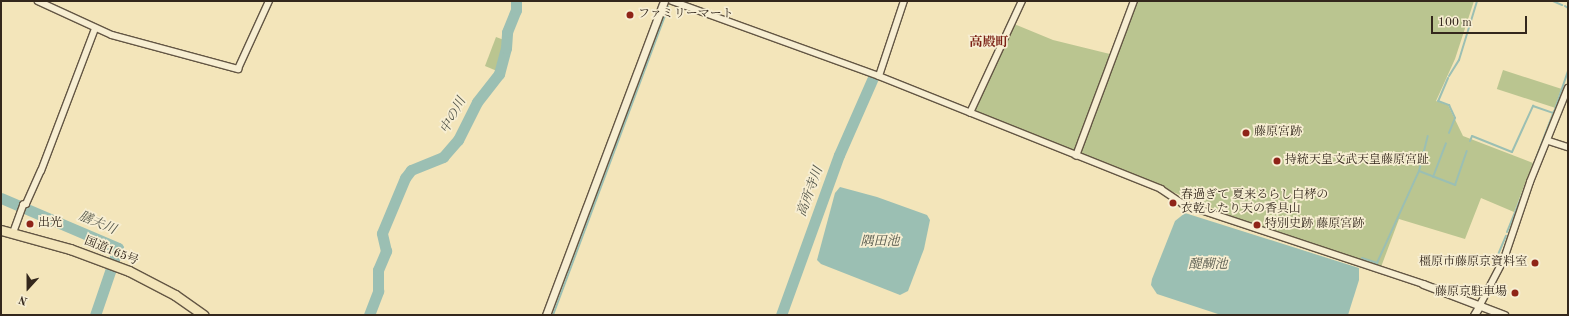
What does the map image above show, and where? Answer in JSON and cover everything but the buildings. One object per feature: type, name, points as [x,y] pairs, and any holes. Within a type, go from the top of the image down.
[{"type":"highway","name":"国道165号","points":[[1,230],[70,249],[114,265],[175,295],[204,315]]},
{"type":"street","points":[[38,1],[95,29],[238,69],[269,1]]},
{"type":"street","points":[[546,315],[664,1]]},
{"type":"street","points":[[672,1],[879,76],[970,114],[1161,189],[1183,204],[1423,284],[1504,315]]},
{"type":"street","points":[[879,76],[904,1]]},
{"type":"street","points":[[970,114],[1022,1]]},
{"type":"street","points":[[1076,156],[1134,1]]},
{"type":"street","points":[[12,234],[22,208],[26,204],[41,171],[95,29]]},
{"type":"street","points":[[1474,315],[1504,259],[1530,182],[1549,140],[1568,88]]},
{"type":"street","points":[[1549,140],[1568,147]]},
{"type":"green space","name":"藤原宮跡","points":[[1137,1],[1474,1],[1455,59],[1436,101],[1448,105],[1463,136],[1533,163],[1514,212],[1481,198],[1465,239],[1399,219],[1381,267],[1264,229],[976,112],[975,108],[1014,24],[1053,40],[1114,55]]},
{"type":"green space","points":[[496,37],[504,40],[497,71],[485,66]]},
{"type":"green space","points":[[1503,70],[1561,89],[1555,108],[1497,89]]},
{"type":"water","name":"隅田池","points":[[840,187],[877,197],[927,215],[930,220],[924,249],[908,291],[900,295],[821,264],[817,260],[835,193]]},
{"type":"water","name":"醍醐池","points":[[1185,213],[1359,268],[1359,280],[1348,315],[1221,315],[1157,294],[1151,285],[1152,279],[1175,221]]},
{"type":"waterway","name":"中の川","points":[[369,315],[378,291],[378,270],[386,251],[382,233],[405,178],[411,170],[443,157],[458,140],[477,102],[499,74],[506,48],[507,32],[516,10],[516,1]]},
{"type":"waterway","points":[[1449,76],[1459,60],[1477,1]]},
{"type":"waterway","points":[[1553,1],[1562,5]]},
{"type":"waterway","points":[[553,315],[668,7]]},
{"type":"waterway","points":[[1555,109],[1568,71]]},
{"type":"waterway","points":[[1448,78],[1438,101],[1449,105],[1455,118],[1449,133]]},
{"type":"waterway","name":"高所寺川","points":[[781,315],[839,155],[872,80]]},
{"type":"waterway","points":[[1470,141],[1472,136],[1512,152],[1533,106],[1553,113]]},
{"type":"waterway","points":[[1533,166],[1554,111]]},
{"type":"waterway","points":[[1419,171],[1428,136]]},
{"type":"waterway","points":[[1433,177],[1446,143]]},
{"type":"waterway","points":[[1362,258],[1377,263],[1419,171],[1455,185],[1467,151]]},
{"type":"waterway","points":[[1507,232],[1530,175]]},
{"type":"waterway","name":"膳夫川","points":[[1,198],[118,248],[95,315]]},
{"type":"waterway","points":[[1497,257],[1506,236]]},
{"type":"place","name":"ファミリーマート","points":[[630,15]]},
{"type":"place","name":"藤原宮跡","points":[[1246,133]]},
{"type":"place","name":"持統天皇文武天皇藤原宮趾","points":[[1277,161]]},
{"type":"place","name":"春過ぎて 夏来るらし白𣑥の 衣乾したり天の香具山","points":[[1173,203]]},
{"type":"place","name":"出光","points":[[30,224]]},
{"type":"place","name":"特別史跡 藤原宮跡","points":[[1257,225]]},
{"type":"place","name":"橿原市藤原京資料室","points":[[1535,263]]},
{"type":"place","name":"藤原京駐車場","points":[[1515,293]]},
{"type":"district","name":"高殿町","points":[[989,43]]}]
